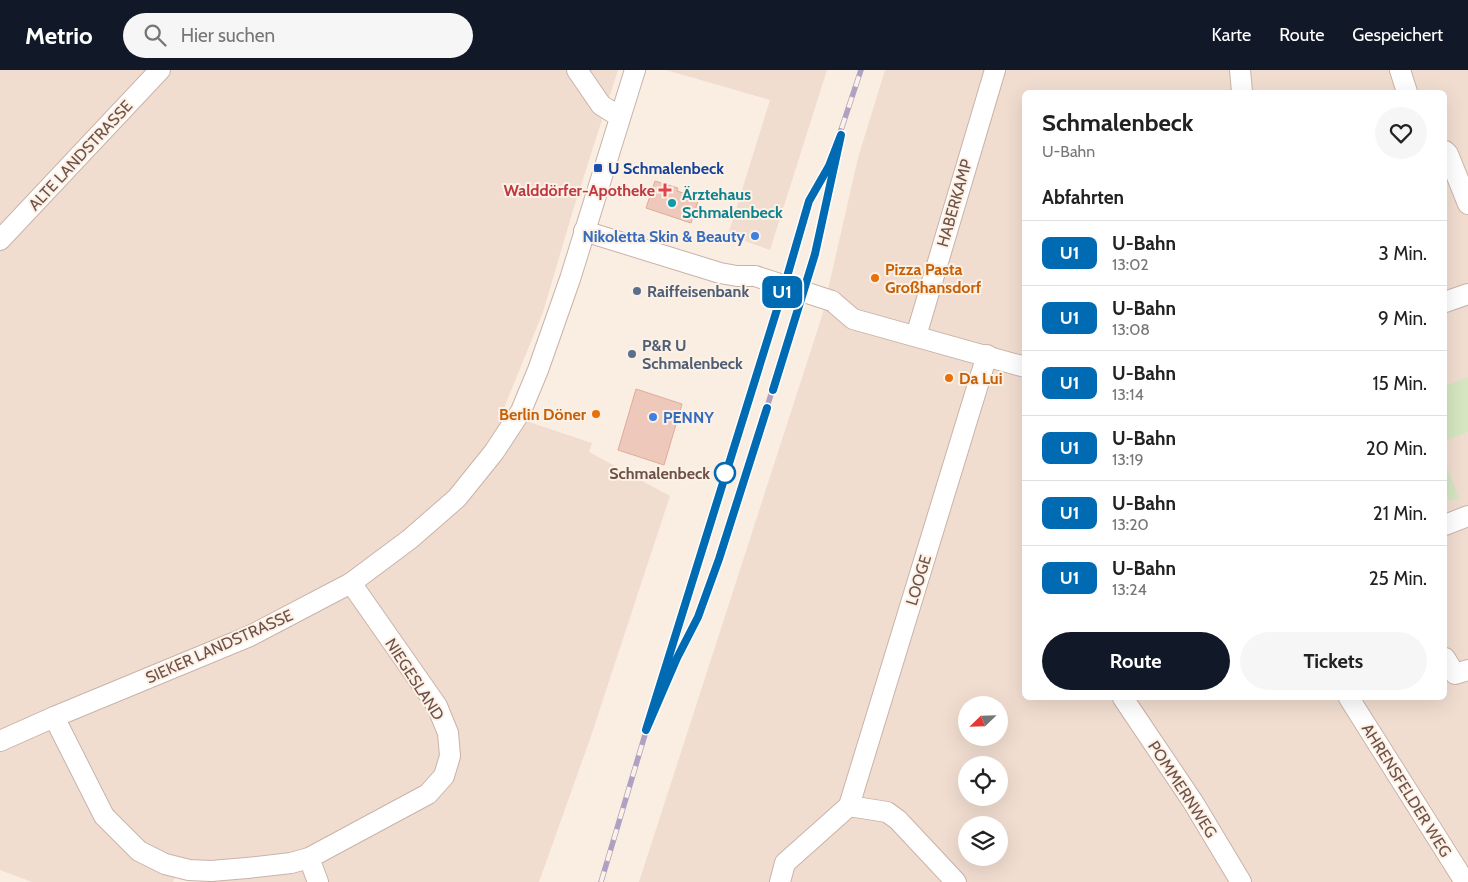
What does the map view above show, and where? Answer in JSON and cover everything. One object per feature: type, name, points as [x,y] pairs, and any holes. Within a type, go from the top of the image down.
[{"type":"street","name":"ALTE LANDSTRASSE","points":[[0,240],[160,70]]},
{"type":"street","points":[[577,70],[601,104],[620,117]]},
{"type":"street","name":"SIEKER LANDSTRASSE","points":[[0,741],[250,636],[351,583],[410,539],[457,498],[494,452],[521,410],[538,370],[634,70]]},
{"type":"street","name":"HABERKAMP","points":[[916,336],[995,70]]},
{"type":"street","points":[[1240,70],[1242,90]]},
{"type":"street","points":[[1400,70],[1406,90]]},
{"type":"street","points":[[1447,153],[1468,204]]},
{"type":"street","points":[[584,231],[720,273],[737,276],[755,276],[832,301],[853,319],[1022,366]]},
{"type":"street","points":[[1447,301],[1468,294]]},
{"type":"street","name":"LOOGE","points":[[849,806],[987,355]]},
{"type":"street","points":[[1447,524],[1468,516]]},
{"type":"street","name":"NIEGESLAND","points":[[54,717],[104,816],[139,851],[165,864],[188,870],[247,868],[291,863],[309,858],[428,794],[444,776],[450,756],[448,733],[436,706],[351,583]]},
{"type":"street","points":[[1447,661],[1455,674],[1468,670]]},
{"type":"street","name":"POMMERNWEG","points":[[1124,700],[1193,802],[1241,882]]},
{"type":"street","name":"AHRENSFELDER WEG","points":[[1349,700],[1465,882]]},
{"type":"street","points":[[780,882],[785,863],[849,806],[887,812],[898,820],[956,882]]},
{"type":"street","points":[[309,858],[318,882]]},
{"type":"shaded area","points":[[0,70],[618,70],[543,312],[502,413],[592,443],[589,452],[670,496],[590,739],[539,882],[208,882],[209,877],[176,876],[173,882],[32,882],[0,870]]},
{"type":"shaded area","points":[[666,70],[827,70],[770,250],[728,235],[770,100]]},
{"type":"shaded area","points":[[885,70],[1468,70],[1468,882],[639,882],[822,316],[858,158]]},
{"type":"green space","points":[[1468,377],[1468,432],[1447,440],[1447,385]]},
{"type":"green space","points":[[1447,466],[1459,499],[1449,500],[1447,496]]},
{"type":"building","name":"Ärztehaus Schmalenbeck","points":[[655,181],[678,188],[677,191],[699,198],[691,223],[646,208]]},
{"type":"building","name":"PENNY","points":[[636,389],[682,404],[664,465],[618,450]]},
{"type":"railway","points":[[601,882],[681,614],[784,287],[809,201],[829,166],[861,70]]},
{"type":"railway","points":[[666,684],[696,620],[719,559],[815,255],[836,160]]},
{"type":"metro line","name":"U1","points":[[767,408],[719,559],[698,617],[677,658],[646,730],[809,201],[829,166],[841,135],[815,254],[773,390]]},
{"type":"place","name":"U Schmalenbeck","points":[[598,168]]},
{"type":"place","name":"Walddörfer-Apotheke","points":[[665,190]]},
{"type":"place","name":"Ärztehaus Schmalenbeck","points":[[672,203]]},
{"type":"place","name":"Nikoletta Skin & Beauty","points":[[755,236]]},
{"type":"place","name":"Pizza Pasta Großhansdorf","points":[[875,278]]},
{"type":"place","name":"Raiffeisenbank","points":[[637,291]]},
{"type":"place","name":"P&R U Schmalenbeck","points":[[632,354]]},
{"type":"place","name":"Da Lui","points":[[949,378]]},
{"type":"place","name":"Berlin Döner","points":[[596,414]]},
{"type":"place","name":"PENNY","points":[[653,417]]},
{"type":"place","name":"Schmalenbeck","points":[[725,473]]}]
